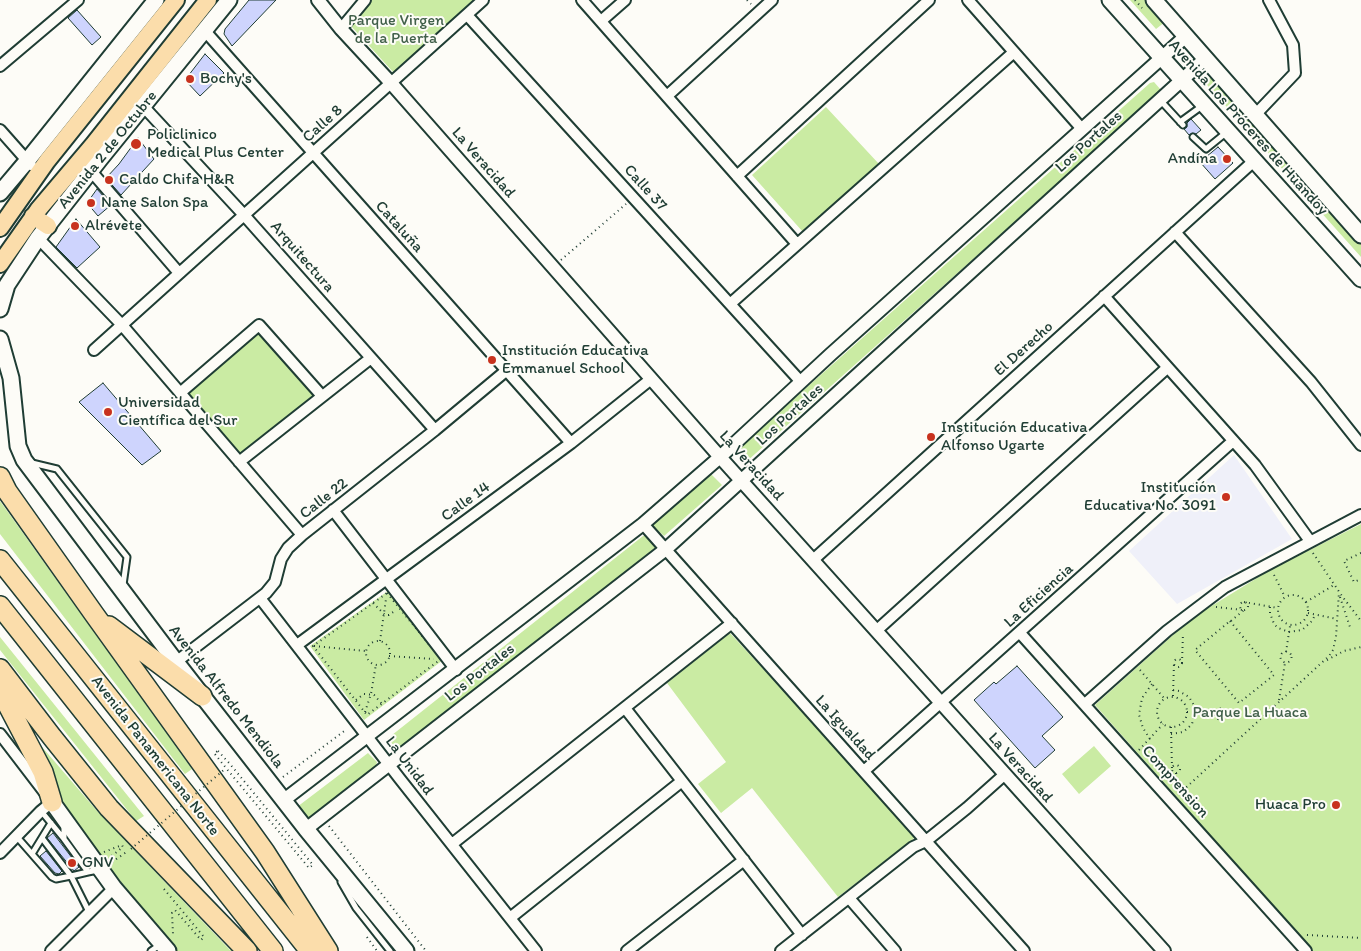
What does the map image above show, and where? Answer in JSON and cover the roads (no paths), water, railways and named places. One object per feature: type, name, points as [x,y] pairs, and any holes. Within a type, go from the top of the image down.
[{"type":"highway","points":[[0,478],[7,491],[94,614],[265,852],[328,951]]},
{"type":"highway","name":"Avenida Panamericana Norte","points":[[0,560],[310,951]]},
{"type":"highway","name":"Avenida Panamericana Norte","points":[[0,606],[273,951]]},
{"type":"highway","points":[[94,614],[202,696]]},
{"type":"highway","points":[[0,669],[109,808],[247,951]]},
{"type":"highway","points":[[0,690],[43,772],[47,806]]},
{"type":"main road","points":[[0,228],[33,167],[156,0]]},
{"type":"main road","points":[[0,193],[11,180],[33,167],[176,0]]},
{"type":"main road","name":"Avenida 2 de Octubre","points":[[0,264],[33,216],[93,145],[208,0]]},
{"type":"main road","name":"Avenida 2 de Octubre","points":[[0,309],[7,285],[43,232],[230,0]]},
{"type":"main road","name":"Avenida Los Próceres de Huandoy","points":[[1110,0],[1361,279]]},
{"type":"main road","name":"Avenida Los Próceres de Huandoy","points":[[1154,0],[1361,235]]},
{"type":"main road","points":[[33,216],[43,232]]},
{"type":"main road","points":[[0,339],[11,378],[18,446],[24,460]]},
{"type":"main road","name":"Avenida Alfredo Mendiola","points":[[24,460],[202,696],[306,829],[406,951]]},
{"type":"main road","points":[[47,806],[57,821],[163,946]]},
{"type":"street","points":[[0,66],[78,0]]},
{"type":"street","name":"La Veracidad","points":[[318,0],[720,457],[1164,951]]},
{"type":"street","points":[[342,29],[365,0]]},
{"type":"street","name":"Calle 8","points":[[94,350],[483,0]]},
{"type":"street","points":[[582,0],[797,244]]},
{"type":"street","points":[[601,21],[625,0]]},
{"type":"street","points":[[667,96],[772,0]]},
{"type":"street","points":[[737,176],[929,0]]},
{"type":"street","points":[[968,0],[1082,129]]},
{"type":"street","points":[[1256,114],[1295,73],[1293,46],[1270,0]]},
{"type":"street","name":"Calle 37","points":[[467,15],[801,382]]},
{"type":"street","name":"Cataluña","points":[[205,31],[571,443]]},
{"type":"street","name":"Los Portales","points":[[284,800],[644,524],[1186,36]]},
{"type":"street","points":[[730,304],[1014,52]]},
{"type":"street","name":"Los Portales","points":[[306,829],[666,549],[1206,58]]},
{"type":"street","name":"Arquitectura","points":[[143,106],[244,215],[435,430]]},
{"type":"street","points":[[0,130],[33,167]]},
{"type":"street","name":"El Derecho","points":[[813,560],[1255,160]]},
{"type":"street","points":[[91,171],[179,273]]},
{"type":"street","points":[[43,232],[302,535]]},
{"type":"street","points":[[1175,232],[1312,382],[1361,445]]},
{"type":"street","points":[[1104,296],[1255,465],[1310,541]]},
{"type":"street","points":[[180,393],[259,325],[322,396]]},
{"type":"street","points":[[238,462],[371,358]]},
{"type":"street","points":[[876,631],[1167,368]]},
{"type":"street","name":"Calle 22","points":[[176,662],[260,598],[275,582],[281,559],[288,548],[302,535],[435,430],[507,370]]},
{"type":"street","name":"Calle 14","points":[[297,645],[571,443],[651,379]]},
{"type":"street","name":"La Eficiencia","points":[[864,771],[1020,634],[1233,441]]},
{"type":"street","points":[[333,510],[456,670]]},
{"type":"street","points":[[1085,704],[1198,606],[1225,587],[1361,515]]},
{"type":"street","name":"La Igualdad","points":[[644,524],[1024,951]]},
{"type":"street","name":"La Unidad","points":[[260,598],[536,951]]},
{"type":"street","points":[[452,844],[732,623]]},
{"type":"street","name":"Comprension","points":[[1020,634],[1133,757],[1306,951]]},
{"type":"street","points":[[625,708],[802,935]]},
{"type":"street","points":[[0,734],[47,806],[0,853]]},
{"type":"street","points":[[781,951],[913,847],[926,841],[967,808],[1004,774]]},
{"type":"street","points":[[510,918],[682,781]]},
{"type":"street","points":[[627,951],[744,860]]},
{"type":"street","points":[[51,951],[114,888]]},
{"type":"street","points":[[849,898],[894,951]]},
{"type":"lane","points":[[1160,100],[1182,124],[1204,104]]},
{"type":"lane","points":[[1193,137],[1206,148],[1228,131]]},
{"type":"lane","points":[[24,460],[57,470],[127,557],[123,590]]},
{"type":"lane","points":[[32,854],[42,838],[57,821]]},
{"type":"lane","points":[[17,837],[52,877],[56,879],[71,876],[96,865],[64,839],[57,821]]},
{"type":"lane","points":[[57,821],[64,839]]},
{"type":"lane","points":[[42,838],[71,876],[89,912]]},
{"type":"lane","points":[[323,848],[356,908],[390,951]]},
{"type":"place","name":"Bochy's","points":[[190,79]]},
{"type":"place","name":"Policlinico Medical Plus Center","points":[[136,144]]},
{"type":"place","name":"Andína","points":[[1227,159]]},
{"type":"place","name":"Caldo Chifa H&R","points":[[109,180]]},
{"type":"place","name":"Nane Salon Spa","points":[[91,203]]},
{"type":"place","name":"Alrévete","points":[[75,226]]},
{"type":"place","name":"Institución Educativa Emmanuel School","points":[[492,360]]},
{"type":"place","name":"Universidad Científica del Sur","points":[[108,412]]},
{"type":"place","name":"Institución Educativa Alfonso Ugarte","points":[[931,437]]},
{"type":"place","name":"Institución Educativa No. 3091","points":[[1226,497]]},
{"type":"place","name":"Huaca Pro","points":[[1336,805]]},
{"type":"place","name":"GNV","points":[[72,863]]},
{"type":"park label","name":"Parque Virgen de la Puerta","points":[[396,30]]},
{"type":"park label","name":"Parque La Huaca","points":[[1250,713]]}]
